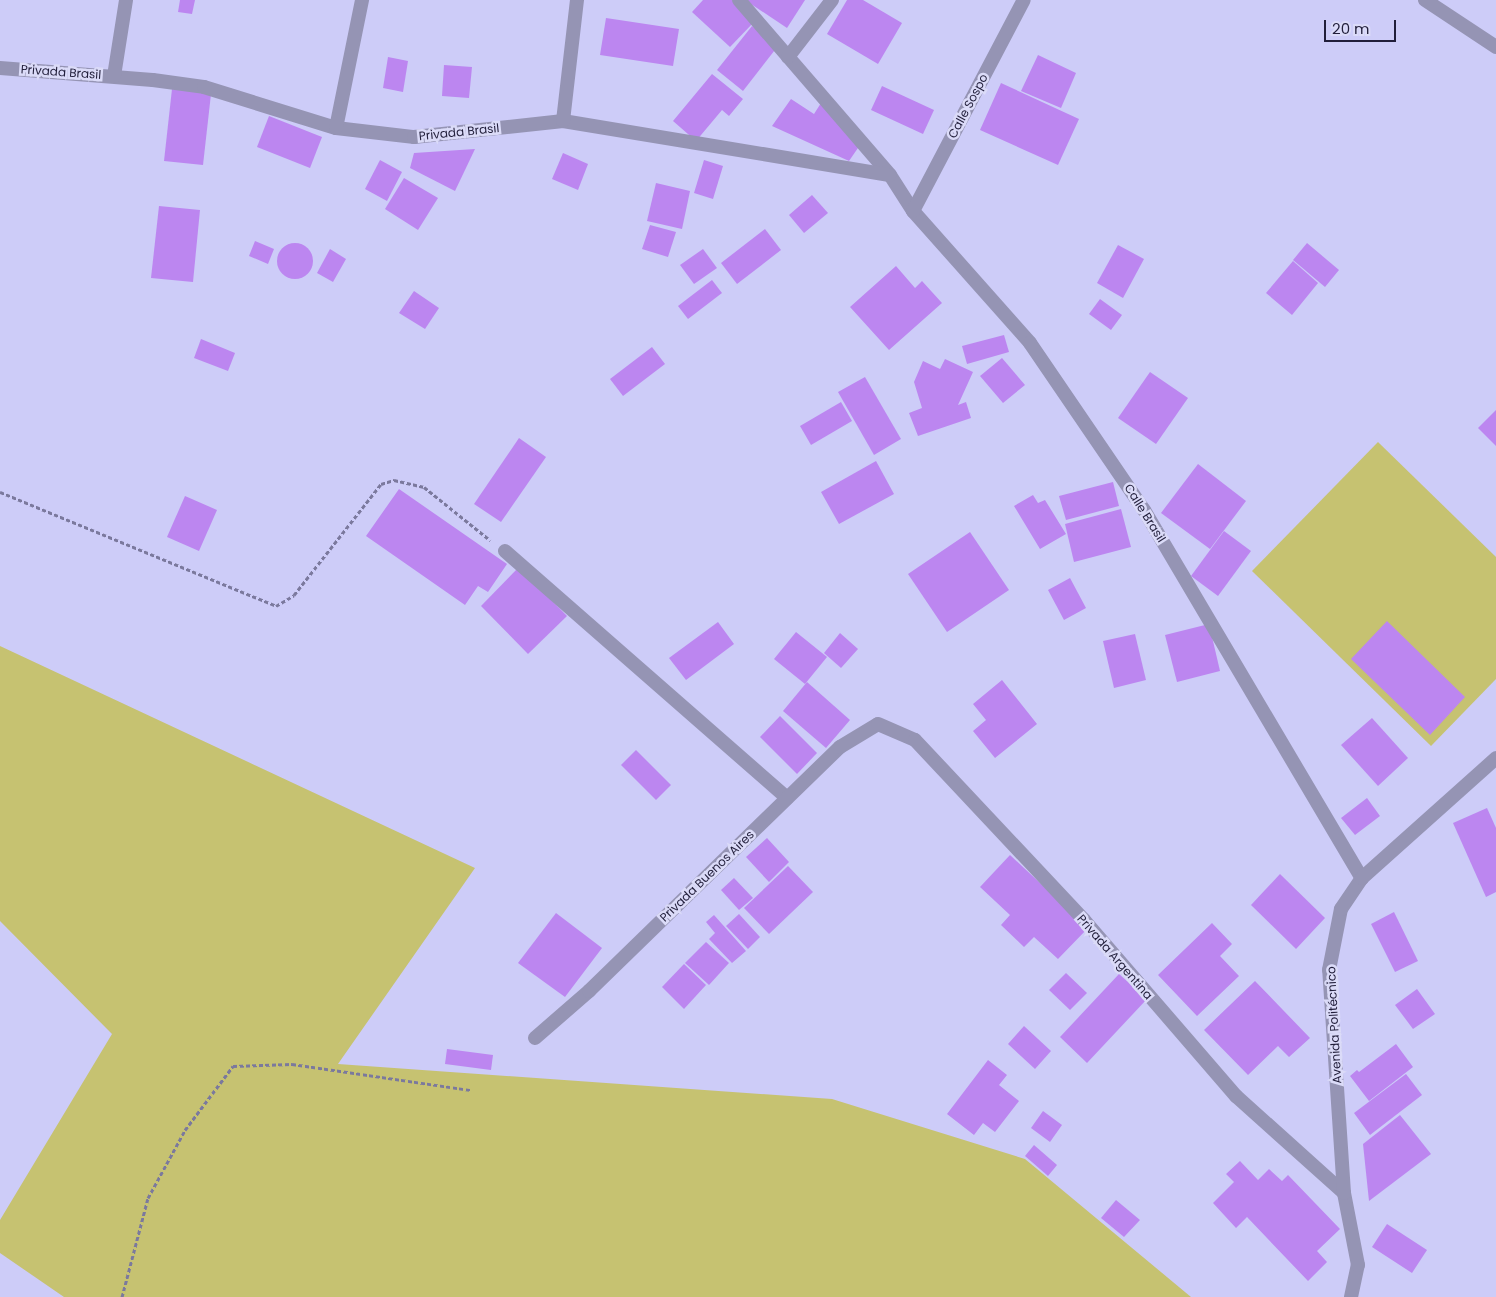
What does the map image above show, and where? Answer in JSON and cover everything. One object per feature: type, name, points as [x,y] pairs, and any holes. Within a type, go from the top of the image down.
[{"type":"street","points":[[114,76],[126,0]]},
{"type":"street","points":[[336,128],[362,0]]},
{"type":"street","points":[[563,121],[577,0]]},
{"type":"street","name":"Calle Brasil","points":[[739,0],[890,175],[913,211],[1030,343],[1139,502],[1362,878]]},
{"type":"street","points":[[788,57],[832,0]]},
{"type":"street","name":"Calle Sospo","points":[[913,211],[1024,0]]},
{"type":"street","points":[[1425,0],[1496,47]]},
{"type":"street","name":"Privada Brasil","points":[[0,68],[114,76],[204,87],[336,128],[414,138],[563,121],[890,175]]},
{"type":"street","points":[[505,551],[787,798]]},
{"type":"street","name":"Privada Buenos Aires","points":[[535,1038],[589,991],[840,747],[878,724],[884,726]]},
{"type":"street","name":"Privada Argentina","points":[[884,726],[915,740],[954,779],[1084,920],[1236,1096],[1344,1193]]},
{"type":"street","name":"Avenida Politécnico","points":[[1351,1297],[1358,1265],[1344,1193],[1329,970],[1341,909],[1362,878],[1496,758]]},
{"type":"path","points":[[0,492],[276,606],[294,595],[381,484],[394,480],[424,487],[505,551]]},
{"type":"path","points":[[122,1297],[148,1198],[185,1130],[233,1066],[292,1064],[471,1090]]},
{"type":"shaded area","points":[[1378,442],[1496,557],[1496,679],[1431,746],[1252,571]]},
{"type":"shaded area","points":[[0,646],[475,868],[338,1064],[832,1099],[1025,1159],[1191,1297],[64,1297],[0,1253],[0,1220],[112,1034],[0,921]]},
{"type":"building","points":[[180,0],[195,0],[192,14],[178,12]]},
{"type":"building","points":[[703,0],[732,0],[755,21],[730,47],[692,12]]},
{"type":"building","points":[[745,0],[805,0],[787,28]]},
{"type":"building","points":[[847,0],[863,0],[902,23],[878,64],[827,34]]},
{"type":"building","points":[[606,18],[679,29],[673,66],[600,55]]},
{"type":"building","points":[[752,26],[778,46],[743,91],[717,70]]},
{"type":"building","points":[[1038,55],[1076,73],[1061,108],[1021,91]]},
{"type":"building","points":[[388,57],[408,61],[403,92],[383,88]]},
{"type":"building","points":[[444,65],[472,67],[469,98],[442,96]]},
{"type":"building","points":[[712,74],[743,99],[729,116],[722,110],[696,141],[673,121]]},
{"type":"building","points":[[1001,83],[1079,119],[1058,165],[980,130]]},
{"type":"building","points":[[882,86],[934,110],[923,134],[871,110]]},
{"type":"building","points":[[172,89],[211,94],[203,165],[164,161]]},
{"type":"building","points":[[791,99],[814,114],[821,103],[860,145],[849,161],[772,126]]},
{"type":"building","points":[[269,116],[322,137],[310,168],[257,147]]},
{"type":"building","points":[[475,149],[455,191],[410,168],[414,153]]},
{"type":"building","points":[[563,153],[588,164],[578,190],[552,179]]},
{"type":"building","points":[[380,160],[402,172],[387,201],[365,189]]},
{"type":"building","points":[[704,160],[723,166],[713,199],[694,193]]},
{"type":"building","points":[[404,178],[438,198],[418,230],[385,209]]},
{"type":"building","points":[[656,183],[690,191],[682,229],[647,221]]},
{"type":"building","points":[[812,195],[828,213],[804,233],[789,215]]},
{"type":"building","points":[[159,206],[200,210],[193,282],[151,278]]},
{"type":"building","points":[[650,225],[676,232],[668,257],[642,249]]},
{"type":"building","points":[[765,229],[781,250],[737,284],[721,263]]},
{"type":"building","points":[[255,241],[274,249],[268,264],[249,256]]},
{"type":"building","points":[[295,243],[302,244],[308,248],[312,254],[312,268],[308,274],[302,278],[295,279],[288,278],[282,274],[278,268],[277,261],[278,254],[282,248],[288,244]]},
{"type":"building","points":[[1307,243],[1339,270],[1325,287],[1293,260]]},
{"type":"building","points":[[1118,245],[1144,259],[1123,298],[1097,283]]},
{"type":"building","points":[[330,249],[346,259],[333,282],[317,273]]},
{"type":"building","points":[[703,249],[717,268],[694,284],[680,265]]},
{"type":"building","points":[[1293,261],[1318,283],[1292,315],[1266,293]]},
{"type":"building","points":[[896,266],[915,288],[922,281],[942,303],[889,350],[850,307]]},
{"type":"building","points":[[712,280],[722,293],[688,319],[678,306]]},
{"type":"building","points":[[414,291],[439,308],[425,329],[399,313]]},
{"type":"building","points":[[1100,299],[1122,315],[1111,330],[1089,314]]},
{"type":"building","points":[[1004,335],[1009,352],[967,364],[962,346]]},
{"type":"building","points":[[201,339],[235,353],[228,371],[194,358]]},
{"type":"building","points":[[652,347],[665,364],[623,396],[610,379]]},
{"type":"building","points":[[1002,358],[1025,385],[1003,403],[980,376]]},
{"type":"building","points":[[945,359],[973,372],[958,405],[966,402],[971,418],[918,436],[909,413],[922,408],[914,382],[923,361],[940,369]]},
{"type":"building","points":[[1150,372],[1188,398],[1156,444],[1118,418]]},
{"type":"building","points":[[865,377],[901,439],[874,455],[838,392]]},
{"type":"building","points":[[841,402],[852,421],[811,445],[800,426]]},
{"type":"building","points":[[1496,410],[1496,446],[1478,428]]},
{"type":"building","points":[[519,438],[546,457],[501,522],[474,504]]},
{"type":"building","points":[[876,461],[894,494],[839,524],[821,492]]},
{"type":"building","points":[[1198,464],[1246,501],[1210,549],[1161,513]]},
{"type":"building","points":[[1113,482],[1119,506],[1066,520],[1059,496]]},
{"type":"building","points":[[399,489],[507,564],[488,592],[478,586],[465,605],[366,536]]},
{"type":"building","points":[[1033,495],[1038,503],[1045,500],[1066,534],[1040,549],[1014,506]]},
{"type":"building","points":[[185,496],[217,510],[199,551],[167,537]]},
{"type":"building","points":[[1121,509],[1131,547],[1074,562],[1065,524]]},
{"type":"building","points":[[1224,531],[1251,551],[1218,596],[1191,576]]},
{"type":"building","points":[[970,532],[1009,590],[947,632],[908,574]]},
{"type":"building","points":[[519,567],[567,616],[528,654],[481,606]]},
{"type":"building","points":[[1070,578],[1086,608],[1064,620],[1048,590]]},
{"type":"building","points":[[1387,621],[1465,697],[1430,735],[1351,659]]},
{"type":"building","points":[[718,622],[734,644],[686,680],[669,658]]},
{"type":"building","points":[[1209,624],[1220,671],[1177,682],[1165,635]]},
{"type":"building","points":[[796,632],[827,657],[805,684],[774,659]]},
{"type":"building","points":[[840,633],[858,649],[841,668],[824,653]]},
{"type":"building","points":[[1135,634],[1146,680],[1114,688],[1103,641]]},
{"type":"building","points":[[1002,680],[1037,724],[995,758],[973,731],[986,720],[973,704]]},
{"type":"building","points":[[807,682],[850,720],[826,748],[783,711]]},
{"type":"building","points":[[780,716],[817,753],[797,774],[760,737]]},
{"type":"building","points":[[1372,718],[1408,758],[1378,786],[1341,745]]},
{"type":"building","points":[[636,750],[671,785],[656,800],[621,765]]},
{"type":"building","points":[[1367,798],[1380,816],[1355,835],[1341,818]]},
{"type":"building","points":[[1487,808],[1496,828],[1496,892],[1486,897],[1453,823]]},
{"type":"building","points":[[767,838],[789,862],[769,882],[746,857]]},
{"type":"building","points":[[1010,855],[1088,928],[1058,959],[1034,937],[1024,947],[1001,925],[1010,915],[980,887]]},
{"type":"building","points":[[788,866],[813,892],[769,934],[744,908]]},
{"type":"building","points":[[1280,874],[1325,918],[1296,949],[1251,905]]},
{"type":"building","points":[[734,878],[753,898],[739,910],[721,890]]},
{"type":"building","points":[[1394,912],[1418,961],[1395,972],[1371,924]]},
{"type":"building","points":[[556,913],[602,948],[565,997],[518,963]]},
{"type":"building","points":[[739,914],[760,937],[748,949],[726,926]]},
{"type":"building","points":[[714,915],[746,951],[732,963],[709,939],[715,933],[706,922]]},
{"type":"building","points":[[1212,923],[1232,944],[1220,956],[1239,976],[1197,1016],[1158,975]]},
{"type":"building","points":[[706,942],[729,963],[709,985],[685,963]]},
{"type":"building","points":[[684,964],[706,985],[684,1009],[662,987]]},
{"type":"building","points":[[1066,973],[1087,993],[1070,1010],[1049,990]]},
{"type":"building","points":[[1119,974],[1147,999],[1087,1063],[1060,1037]]},
{"type":"building","points":[[1255,981],[1310,1038],[1289,1057],[1278,1046],[1248,1075],[1204,1030]]},
{"type":"building","points":[[1417,989],[1435,1014],[1413,1029],[1395,1005]]},
{"type":"building","points":[[1024,1026],[1051,1051],[1035,1069],[1008,1044]]},
{"type":"building","points":[[1396,1044],[1413,1067],[1369,1101],[1350,1076],[1357,1070],[1359,1072]]},
{"type":"building","points":[[447,1049],[493,1055],[491,1070],[445,1064]]},
{"type":"building","points":[[988,1060],[1007,1075],[999,1085],[1019,1101],[995,1132],[983,1123],[974,1135],[947,1114]]},
{"type":"building","points":[[1406,1074],[1422,1095],[1370,1135],[1354,1113]]},
{"type":"building","points":[[1043,1111],[1062,1125],[1050,1142],[1031,1128]]},
{"type":"building","points":[[1400,1115],[1431,1154],[1369,1201],[1363,1144]]},
{"type":"building","points":[[1034,1145],[1057,1165],[1048,1176],[1025,1156]]},
{"type":"building","points":[[1240,1161],[1258,1180],[1269,1169],[1282,1181],[1288,1175],[1340,1229],[1317,1251],[1327,1262],[1308,1281],[1247,1217],[1236,1228],[1213,1203],[1234,1182],[1226,1174]]},
{"type":"building","points":[[1116,1200],[1140,1220],[1124,1237],[1101,1218]]},
{"type":"building","points":[[1387,1224],[1427,1250],[1412,1273],[1372,1247]]}]
